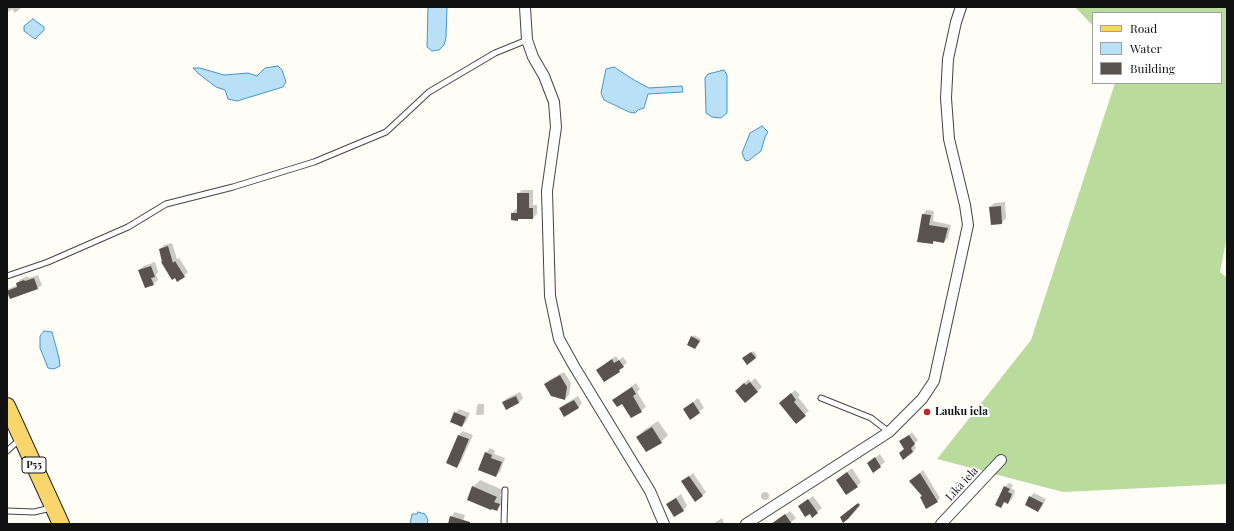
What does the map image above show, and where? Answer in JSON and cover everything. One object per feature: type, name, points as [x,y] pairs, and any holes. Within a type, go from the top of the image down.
[{"type":"main road","name":"P55","points":[[7,406],[61,524]]},
{"type":"street","points":[[525,7],[527,40],[533,57],[544,76],[554,102],[556,127],[547,191],[550,296],[559,339],[650,491],[664,524]]},
{"type":"street","points":[[746,524],[889,432],[922,399],[934,382],[968,225],[965,205],[949,139],[946,98],[948,59],[956,22],[961,7]]},
{"type":"street","name":"Līkā iela","points":[[941,524],[1001,460]]},
{"type":"lane","points":[[7,276],[48,262],[128,227],[166,204],[233,187],[314,162],[386,132],[429,92],[495,52],[527,40]]},
{"type":"lane","points":[[821,398],[872,418],[889,432]]},
{"type":"lane","points":[[7,451],[21,438]]},
{"type":"lane","points":[[504,524],[505,490]]},
{"type":"lane","points":[[7,511],[34,512],[53,508]]},
{"type":"green space","points":[[1075,7],[1227,7],[1227,236],[1220,272],[1227,278],[1227,484],[1063,492],[937,459],[1031,340],[1115,84],[1222,84],[1222,12],[1092,12],[1092,25]]},
{"type":"water","points":[[428,7],[447,7],[446,38],[444,45],[439,50],[432,51],[427,47]]},
{"type":"water","points":[[33,19],[44,27],[44,30],[35,39],[24,31],[24,26]]},
{"type":"water","points":[[278,66],[282,70],[286,82],[283,87],[237,101],[228,99],[225,90],[216,87],[193,68],[200,68],[224,75],[248,73],[257,76],[265,68]]},
{"type":"water","points":[[614,67],[649,88],[682,86],[683,92],[648,94],[644,108],[635,113],[629,112],[604,100],[601,93],[606,69]]},
{"type":"water","points":[[724,70],[727,75],[727,113],[721,118],[712,117],[706,113],[705,78],[708,74]]},
{"type":"water","points":[[762,126],[768,132],[761,151],[748,161],[745,160],[742,153],[750,133]]},
{"type":"water","points":[[44,331],[52,332],[59,358],[60,366],[54,369],[48,368],[40,348],[40,336]]},
{"type":"water","points":[[418,512],[425,514],[428,520],[427,524],[410,524],[412,514],[417,514]]},
{"type":"building","points":[[517,193],[529,193],[529,208],[533,208],[533,219],[518,219],[518,221],[511,220],[511,213],[517,213]]},
{"type":"building","points":[[1001,206],[1002,224],[991,225],[989,207]]},
{"type":"building","points":[[922,214],[931,215],[929,225],[948,228],[944,243],[933,241],[933,244],[917,242]]},
{"type":"building","points":[[168,246],[173,263],[175,261],[185,277],[177,282],[175,278],[172,280],[161,262],[159,249]]},
{"type":"building","points":[[151,266],[155,277],[151,278],[154,285],[145,288],[138,270]]},
{"type":"building","points":[[34,278],[38,289],[10,299],[7,291],[17,287],[16,283]]},
{"type":"building","points":[[691,336],[700,341],[695,349],[687,345]]},
{"type":"building","points":[[751,352],[756,358],[747,365],[742,358]]},
{"type":"building","points":[[612,359],[614,363],[619,360],[624,367],[619,370],[620,372],[604,382],[596,370]]},
{"type":"building","points":[[560,375],[567,387],[565,400],[551,396],[544,384]]},
{"type":"building","points":[[750,382],[758,392],[745,403],[735,391],[744,383],[746,385]]},
{"type":"building","points":[[632,387],[636,394],[633,396],[642,412],[631,418],[622,404],[617,407],[612,400]]},
{"type":"building","points":[[791,393],[796,400],[794,402],[806,416],[796,424],[779,403]]},
{"type":"building","points":[[516,396],[519,403],[506,410],[502,402]]},
{"type":"building","points":[[574,400],[579,408],[564,417],[559,408]]},
{"type":"building","points":[[693,402],[700,413],[690,420],[683,409]]},
{"type":"building","points":[[454,412],[466,417],[462,427],[450,422]]},
{"type":"building","points":[[652,427],[662,443],[646,452],[636,437]]},
{"type":"building","points":[[458,435],[469,439],[457,468],[446,463]]},
{"type":"building","points":[[909,435],[915,444],[911,448],[913,452],[903,460],[899,453],[904,449],[899,441]]},
{"type":"building","points":[[485,452],[492,455],[491,458],[502,462],[496,477],[478,470]]},
{"type":"building","points":[[875,457],[881,467],[873,473],[867,463]]},
{"type":"building","points":[[847,472],[858,487],[846,495],[836,480]]},
{"type":"building","points":[[920,473],[938,502],[926,509],[920,497],[922,496],[909,481]]},
{"type":"building","points":[[689,476],[703,496],[695,502],[681,481]]},
{"type":"building","points":[[472,486],[497,497],[494,502],[500,504],[497,511],[467,500]]},
{"type":"building","points":[[1004,486],[1010,489],[1008,492],[1012,494],[1008,504],[1004,502],[1001,508],[995,505]]},
{"type":"building","points":[[1029,496],[1043,503],[1038,512],[1025,505]]},
{"type":"building","points":[[676,498],[684,511],[674,517],[666,504]]},
{"type":"building","points":[[808,499],[818,513],[812,518],[810,514],[805,517],[798,506]]},
{"type":"building","points":[[858,503],[860,505],[843,523],[840,517]]},
{"type":"building","points":[[785,514],[792,524],[771,524]]},
{"type":"building","points":[[450,516],[470,522],[470,524],[448,524]]},
{"type":"place","name":"Lauku iela","points":[[927,412]]}]
